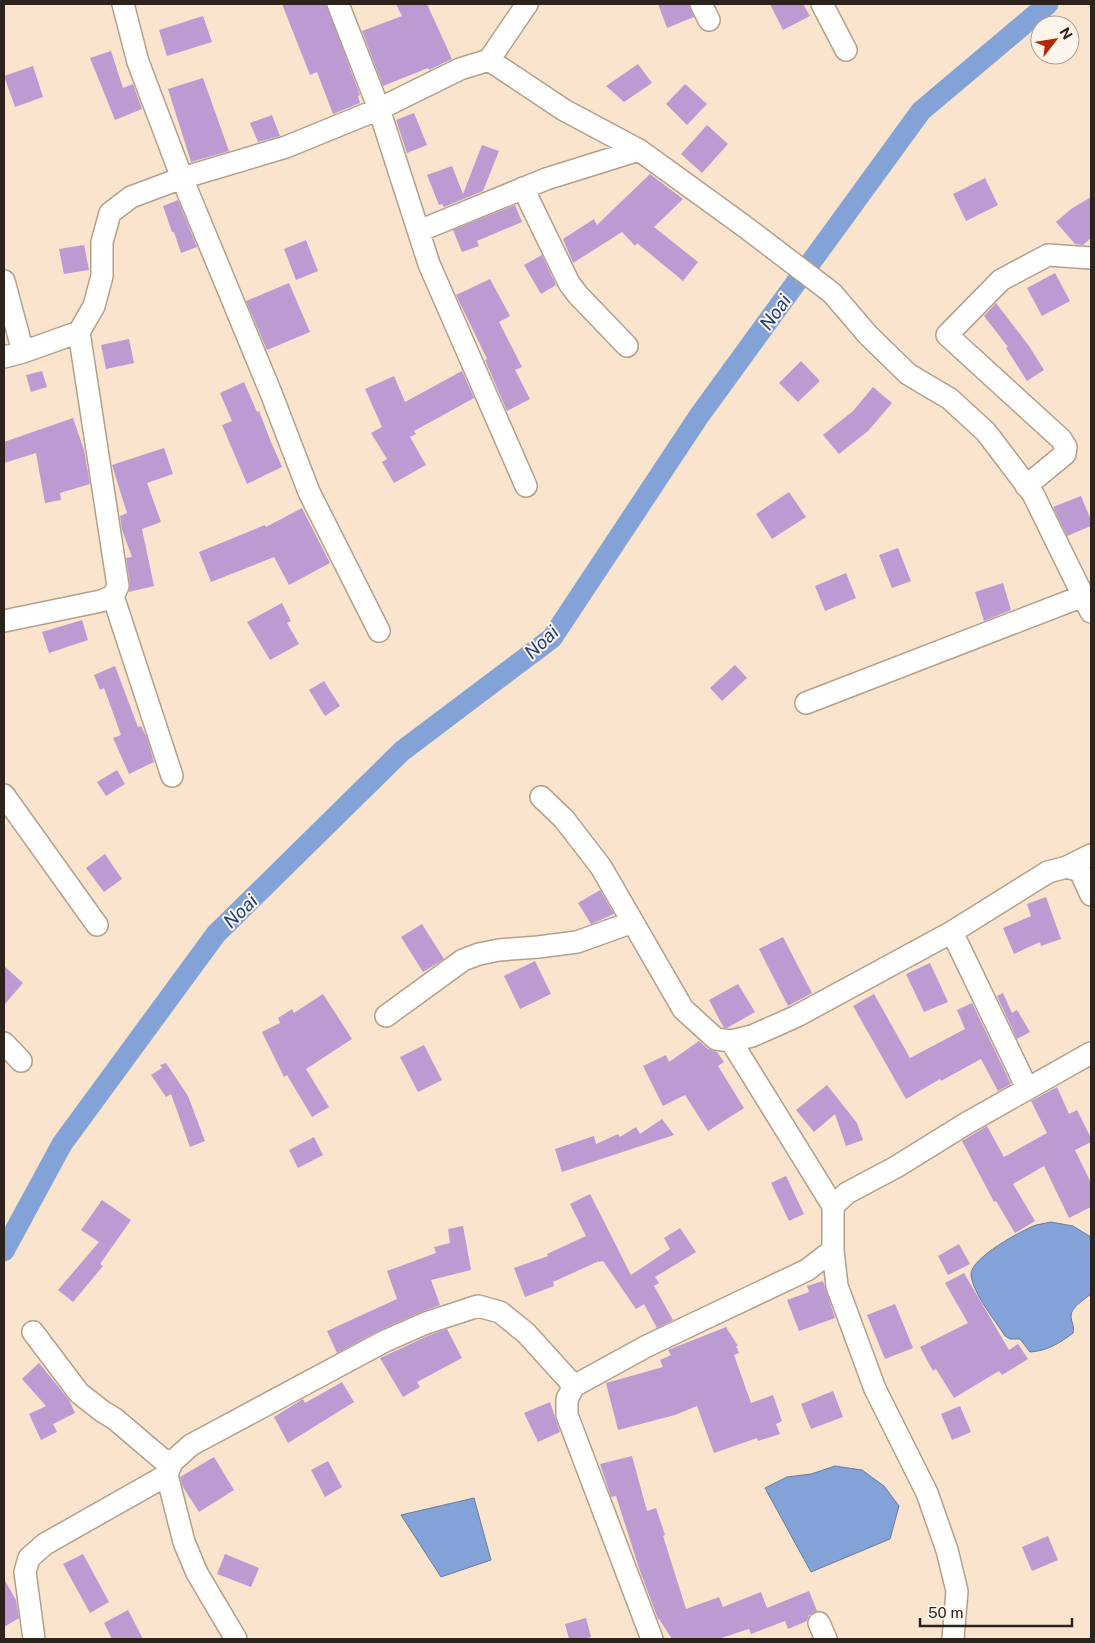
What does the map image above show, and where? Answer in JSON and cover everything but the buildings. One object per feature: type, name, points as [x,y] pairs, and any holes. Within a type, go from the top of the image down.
[{"type":"street","points":[[123,4],[138,62],[182,178],[271,392],[309,492],[379,631]]},
{"type":"street","points":[[338,4],[379,109],[429,264],[526,486]]},
{"type":"street","points":[[4,621],[101,601],[112,596],[118,586],[79,332],[94,306],[102,276],[102,242],[110,214],[131,197],[182,178],[286,148],[379,109],[460,70],[489,60],[527,4]]},
{"type":"street","points":[[822,4],[846,50]]},
{"type":"street","points":[[489,60],[564,110],[639,150],[744,226],[832,293],[868,335],[908,374],[950,399],[986,432],[1033,494],[1087,604],[806,703]]},
{"type":"street","points":[[419,231],[546,179],[639,150]]},
{"type":"street","points":[[524,188],[569,283],[578,295],[627,346]]},
{"type":"street","points":[[1026,486],[1065,454],[1066,447],[1061,439],[947,335],[1002,280],[1048,255],[1091,258]]},
{"type":"street","points":[[4,281],[13,355],[79,332]]},
{"type":"street","points":[[112,596],[172,776]]},
{"type":"street","points":[[4,795],[97,925]]},
{"type":"street","points":[[541,797],[564,819],[601,867],[683,1008],[716,1039],[731,1040],[752,1036],[795,1017],[952,932],[1048,872],[1067,867],[1091,855]]},
{"type":"street","points":[[1067,867],[1080,871],[1091,895]]},
{"type":"street","points":[[386,1016],[463,960],[499,950],[577,942],[632,922]]},
{"type":"street","points":[[952,932],[1027,1088]]},
{"type":"street","points":[[731,1040],[834,1206],[833,1250],[837,1286],[875,1389],[926,1493],[947,1550],[957,1591],[953,1639]]},
{"type":"street","points":[[4,1043],[21,1061]]},
{"type":"street","points":[[834,1206],[847,1193],[896,1167],[967,1122],[1091,1053]]},
{"type":"street","points":[[652,1639],[567,1415],[566,1399],[574,1386],[647,1346],[807,1270],[833,1250]]},
{"type":"street","points":[[34,1639],[25,1572],[29,1558],[45,1544],[169,1469],[191,1446],[385,1341],[426,1323],[478,1306],[500,1312],[526,1333],[574,1386]]},
{"type":"street","points":[[33,1332],[79,1393],[115,1419],[162,1459],[169,1469],[184,1542],[197,1573],[236,1639]]},
{"type":"water","points":[[1051,1222],[1073,1226],[1091,1237],[1091,1294],[1073,1309],[1071,1318],[1074,1328],[1073,1333],[1053,1346],[1030,1352],[1020,1339],[1010,1339],[1005,1336],[985,1307],[971,1275],[978,1261],[987,1253],[1029,1228]]},
{"type":"water","points":[[835,1466],[862,1470],[884,1486],[899,1506],[890,1539],[811,1572],[765,1488],[787,1477],[811,1474]]},
{"type":"water","points":[[474,1498],[491,1560],[441,1577],[401,1515]]},
{"type":"waterway","name":"Noai","points":[[4,1251],[62,1144],[216,934],[402,751],[552,638],[699,416],[921,111],[1048,4]]}]
